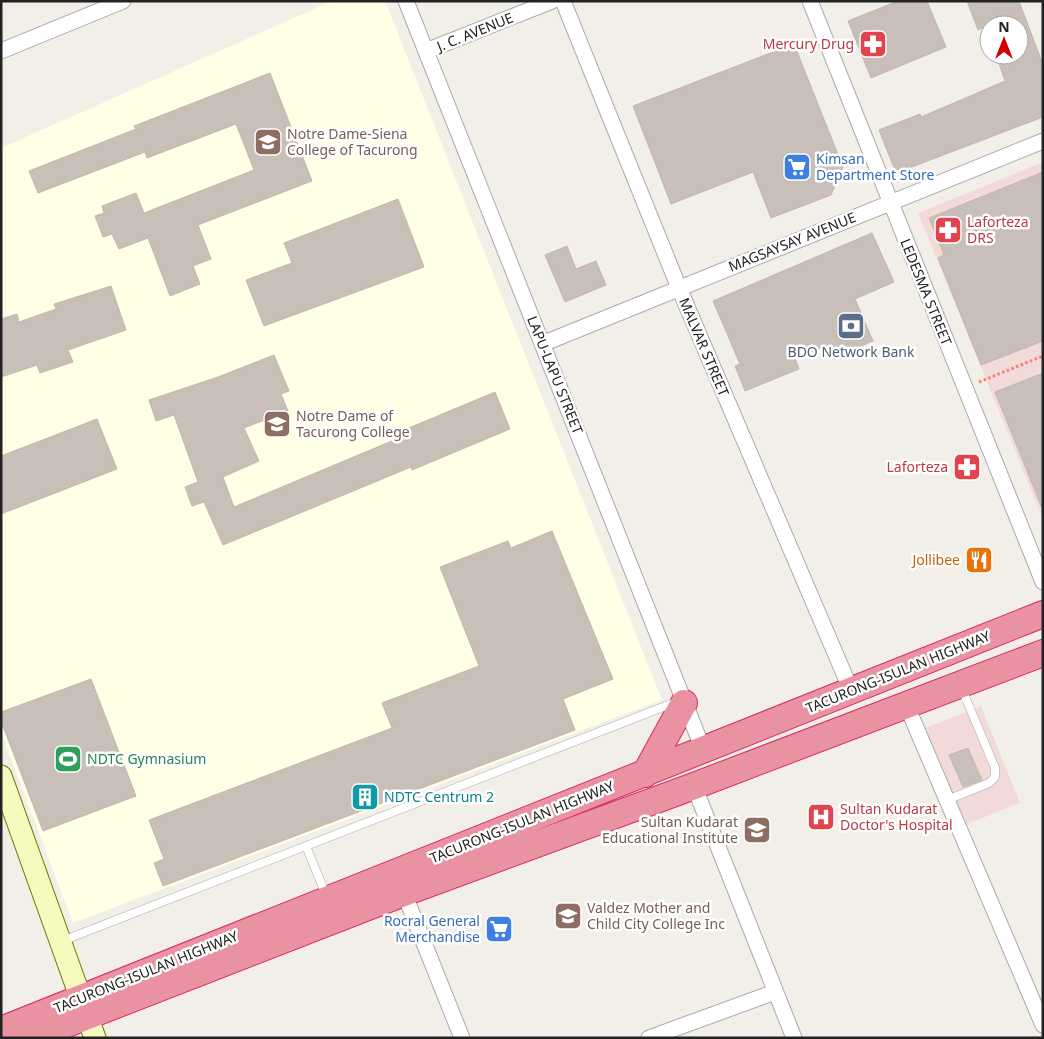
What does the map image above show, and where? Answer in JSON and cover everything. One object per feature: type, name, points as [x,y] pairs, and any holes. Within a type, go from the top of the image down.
[{"type":"highway","name":"TACURONG-ISULAN HIGHWAY","points":[[1,1030],[88,1018],[328,899],[1043,614]]},
{"type":"highway","name":"TACURONG-ISULAN HIGHWAY","points":[[32,1038],[88,1018],[404,893],[694,786],[1043,653]]},
{"type":"highway","points":[[645,774],[684,701]]},
{"type":"street","points":[[1,51],[123,1]]},
{"type":"street","name":"LAPU-LAPU STREET","points":[[406,1],[703,750]]},
{"type":"street","name":"J. C. AVENUE","points":[[426,51],[552,1]]},
{"type":"street","name":"MALVAR STREET","points":[[564,1],[679,288],[851,690]]},
{"type":"street","name":"LEDESMA STREET","points":[[810,1],[1043,582]]},
{"type":"street","name":"MAGSAYSAY AVENUE","points":[[542,344],[1043,141]]},
{"type":"street","points":[[906,704],[1043,1025]]},
{"type":"street","points":[[1,776],[88,1018]]},
{"type":"street","points":[[694,786],[794,1038]]},
{"type":"street","points":[[404,893],[462,1038]]},
{"type":"street","points":[[649,1038],[775,992]]},
{"type":"lane","points":[[947,800],[989,782],[995,777],[995,768],[960,685]]},
{"type":"lane","points":[[60,941],[684,701]]},
{"type":"lane","points":[[306,846],[328,899]]},
{"type":"path","points":[[965,388],[1043,356]]},
{"type":"shaded area","name":"Notre Dame of Tacurong College","points":[[332,1],[385,1],[662,700],[73,923],[1,732],[1,148]]},
{"type":"shaded area","points":[[1043,162],[1043,519],[918,213]]},
{"type":"shaded area","points":[[981,706],[1020,803],[965,825],[925,728]]},
{"type":"building","points":[[898,1],[927,1],[946,47],[871,78],[848,21]]},
{"type":"building","points":[[967,1],[1019,1],[1024,15],[979,15],[978,30]]},
{"type":"building","points":[[1029,28],[1043,65],[1043,117],[896,173],[879,130],[920,114],[921,117],[1005,81],[999,65],[1029,65]]},
{"type":"building","points":[[794,44],[843,167],[831,195],[771,218],[753,172],[671,204],[633,106]]},
{"type":"building","points":[[270,73],[312,181],[198,225],[211,259],[193,266],[200,284],[170,296],[148,238],[119,249],[112,234],[103,237],[95,216],[104,213],[102,206],[136,193],[144,213],[254,170],[236,124],[147,158],[145,152],[38,193],[29,171],[136,129],[134,126]]},
{"type":"building","points":[[1043,172],[1043,341],[981,365],[938,258],[944,255],[929,218]]},
{"type":"building","points":[[398,199],[424,267],[264,326],[246,280],[292,263],[284,243]]},
{"type":"building","points":[[872,233],[894,282],[855,299],[873,341],[833,358],[828,345],[795,358],[799,369],[745,391],[735,366],[740,364],[713,301]]},
{"type":"building","points":[[567,246],[576,269],[596,261],[606,285],[565,302],[545,255]]},
{"type":"building","points":[[111,286],[126,330],[68,350],[73,362],[40,373],[37,365],[1,377],[1,319],[17,314],[19,322],[56,309],[54,304]]},
{"type":"building","points":[[274,355],[289,391],[281,394],[288,411],[244,428],[259,461],[223,477],[234,507],[399,438],[397,433],[495,392],[510,429],[412,470],[411,467],[223,545],[204,502],[192,506],[185,487],[198,482],[174,415],[156,421],[149,400],[218,377]]},
{"type":"building","points":[[1043,373],[1043,508],[1042,508],[995,392]]},
{"type":"building","points":[[97,419],[117,469],[1,514],[1,456]]},
{"type":"building","points":[[552,531],[613,679],[563,699],[575,730],[163,886],[154,863],[164,859],[149,820],[392,728],[382,703],[479,666],[440,567],[508,541],[511,548]]},
{"type":"building","name":"NDTC Gymnasium","points":[[91,679],[136,796],[43,831],[1,721],[1,712]]},
{"type":"building","points":[[968,748],[982,780],[963,787],[949,755]]},
{"type":"place","name":"Mercury Drug","points":[[873,44]]},
{"type":"place","name":"Notre Dame-Siena College of Tacurong","points":[[268,142]]},
{"type":"place","name":"Kimsan Department Store","points":[[797,167]]},
{"type":"place","name":"Laforteza DRS","points":[[948,230]]},
{"type":"place","name":"BDO Network Bank","points":[[851,326]]},
{"type":"place","name":"Notre Dame of Tacurong College","points":[[277,424]]},
{"type":"place","name":"Laforteza","points":[[967,467]]},
{"type":"place","name":"Jollibee","points":[[979,560]]},
{"type":"place","name":"NDTC Gymnasium","points":[[68,759]]},
{"type":"place","name":"NDTC Centrum 2","points":[[365,797]]},
{"type":"place","name":"Sultan Kudarat Doctor's Hospital","points":[[821,817]]},
{"type":"place","name":"Sultan Kudarat Educational Institute","points":[[757,830]]},
{"type":"place","name":"Valdez Mother and Child City College Inc","points":[[568,916]]},
{"type":"place","name":"Rocral General Merchandise","points":[[499,929]]}]
